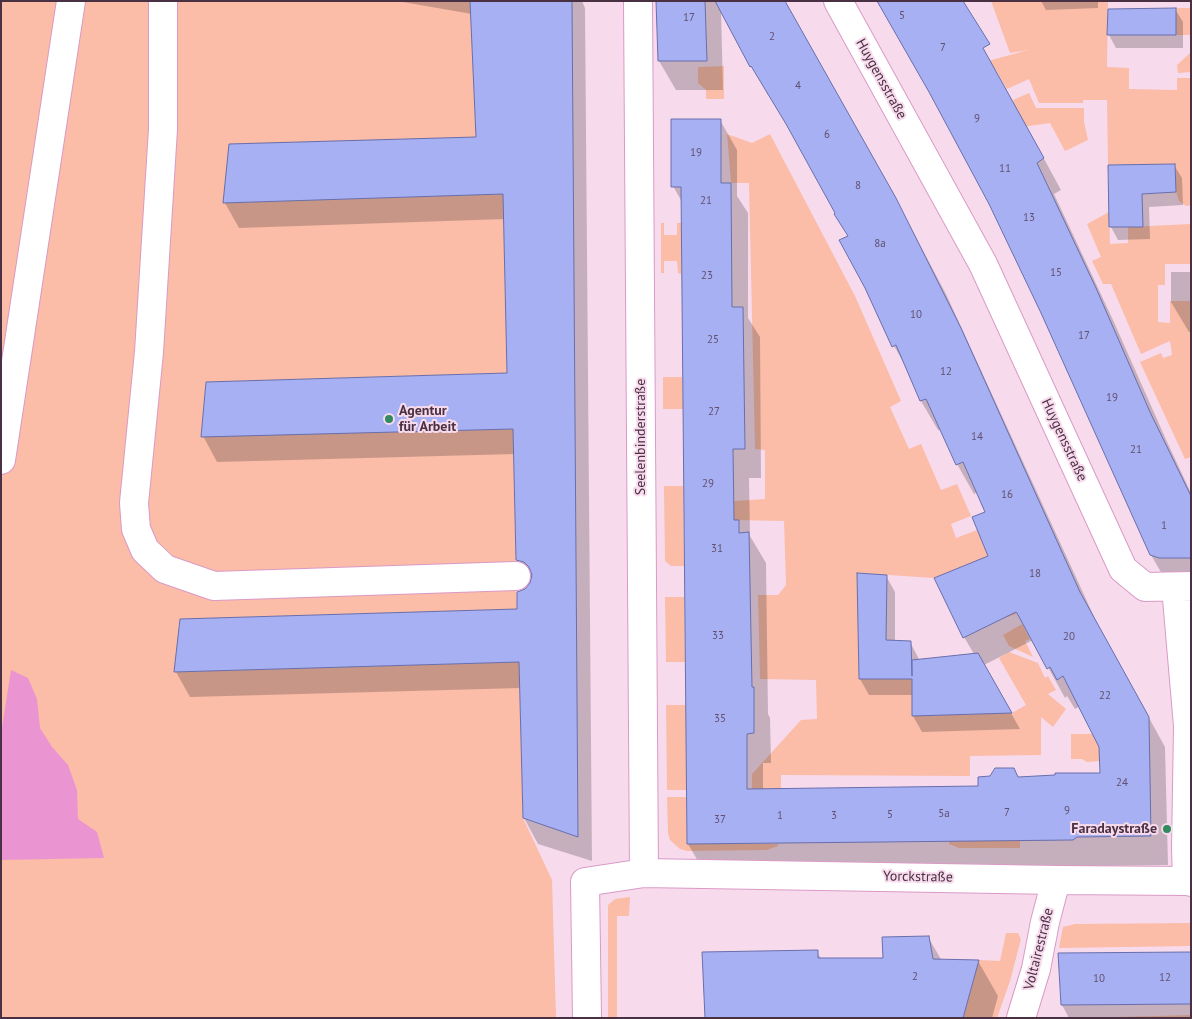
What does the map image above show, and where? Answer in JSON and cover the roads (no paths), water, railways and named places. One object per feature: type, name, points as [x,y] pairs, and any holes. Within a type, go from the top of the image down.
[{"type":"street","points":[[1,460],[12,313],[72,1]]},
{"type":"street","points":[[163,1],[162,139],[149,352],[134,504],[136,528],[145,550],[164,570],[214,586],[516,576]]},
{"type":"street","name":"Seelenbinderstraße","points":[[638,1],[644,873]]},
{"type":"street","name":"Huygensstraße","points":[[838,1],[983,264],[1124,569],[1145,587],[1183,587],[1188,726],[1186,848],[1189,882]]},
{"type":"street","name":"Yorckstraße","points":[[587,1018],[585,882],[644,873],[1189,882]]},
{"type":"street","name":"Voltairestraße","points":[[1021,1018],[1036,969],[1056,880]]},
{"type":"place","name":"Agentur für Arbeit","points":[[389,419]]},
{"type":"place","name":"Faradaystraße","points":[[1167,829]]}]
